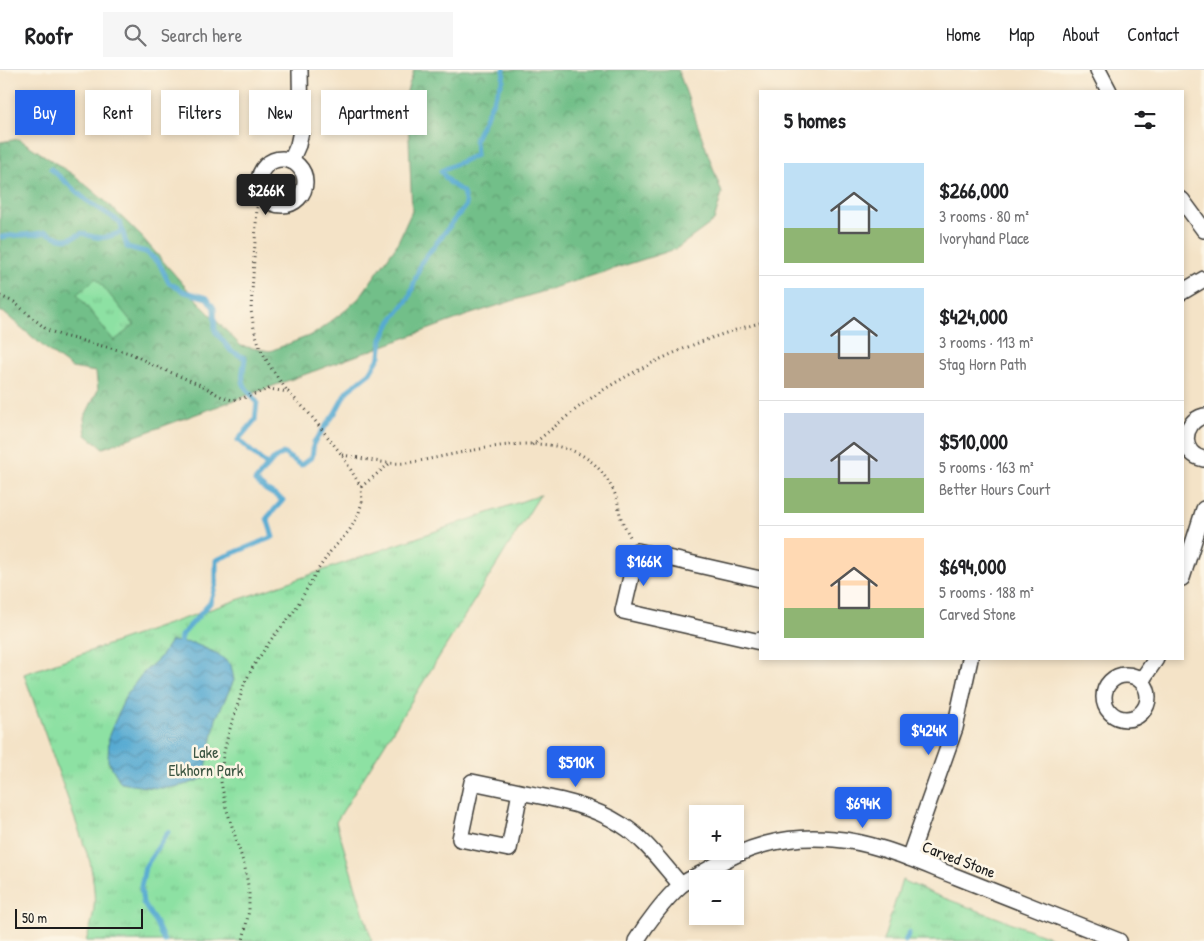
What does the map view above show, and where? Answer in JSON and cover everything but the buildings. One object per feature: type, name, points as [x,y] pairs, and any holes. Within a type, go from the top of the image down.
[{"type":"street","points":[[291,161],[301,130],[300,70]]},
{"type":"street","points":[[1098,70],[1108,90]]},
{"type":"street","points":[[274,160],[291,161],[300,168],[304,176],[303,191],[289,204],[274,204],[267,200],[262,193],[259,182],[261,172],[274,160]]},
{"type":"street","points":[[1184,203],[1204,230]]},
{"type":"street","points":[[1184,291],[1204,279]]},
{"type":"street","points":[[1204,416],[1194,420],[1189,426],[1186,439],[1188,447],[1193,454],[1204,459]]},
{"type":"street","points":[[1184,564],[1186,550],[1204,509]]},
{"type":"street","points":[[759,579],[637,551],[623,611],[759,642]]},
{"type":"street","points":[[909,858],[955,728],[970,660]]},
{"type":"street","points":[[1141,681],[1155,660]]},
{"type":"street","points":[[520,792],[508,849],[460,838],[472,782],[578,804],[623,826],[642,842],[681,886]]},
{"type":"street","name":"Carved Stone","points":[[636,941],[659,909],[681,886],[735,855],[758,846],[787,838],[811,837],[836,839],[870,846],[909,858],[1120,941]]},
{"type":"path","points":[[243,941],[249,910],[249,891],[245,868],[234,835],[221,782],[223,756],[228,735],[245,682],[254,666],[273,638],[294,613],[317,571],[358,516],[362,502],[361,487],[342,455],[326,438],[308,412],[288,392],[271,368],[261,350],[254,329],[251,310],[256,217],[262,193]]},
{"type":"path","points":[[0,296],[14,302],[47,330],[70,338],[130,352],[232,400],[263,390],[276,389],[288,392]]},
{"type":"path","points":[[531,445],[604,390],[655,361],[740,328],[759,323]]},
{"type":"path","points":[[342,455],[389,464],[407,463],[504,446],[531,445],[568,449],[584,457],[599,469],[610,484],[617,499],[621,518],[637,551]]},
{"type":"path","points":[[361,487],[389,464]]},
{"type":"green space","points":[[414,70],[678,70],[722,193],[714,221],[676,249],[468,315],[103,448],[86,435],[84,418],[98,390],[96,372],[72,368],[3,312],[0,312],[0,142],[19,139],[75,176],[105,201],[141,236],[203,307],[241,346],[270,351],[314,334],[346,310],[359,298],[396,246],[412,211],[409,135],[427,135],[427,90],[407,90]]},
{"type":"green space","points":[[96,278],[134,325],[114,341],[77,294]]},
{"type":"green space","name":"Lake Elkhorn Park","points":[[540,495],[336,822],[372,941],[86,941],[94,910],[90,862],[24,674]]},
{"type":"green space","points":[[902,880],[936,895],[1060,941],[883,941]]},
{"type":"water","points":[[171,641],[193,643],[218,654],[231,665],[234,680],[216,719],[204,778],[182,786],[163,788],[121,783],[108,761],[109,735],[126,695],[142,674],[160,657]]},
{"type":"waterway","points":[[179,647],[181,636],[210,603],[216,584],[216,560],[273,537],[267,518],[283,500],[255,481],[273,460],[283,453],[301,465],[312,457],[314,442],[335,413],[347,391],[370,373],[380,356],[382,339],[391,321],[409,298],[421,263],[466,205],[463,192],[450,183],[441,171],[476,155],[475,139],[503,80],[504,70]]},
{"type":"waterway","points":[[51,169],[86,200],[120,222],[127,247],[146,252],[159,263],[169,283],[185,292],[207,298],[214,308],[215,331],[231,351],[245,358],[243,382],[257,402],[255,420],[238,440],[268,466]]},
{"type":"waterway","points":[[2,237],[46,232],[64,239],[72,238],[82,233],[103,238],[123,231]]},
{"type":"waterway","points":[[164,941],[156,923],[143,903],[141,887],[145,867],[168,832]]},
{"type":"waterway","points":[[905,941],[909,933]]}]
